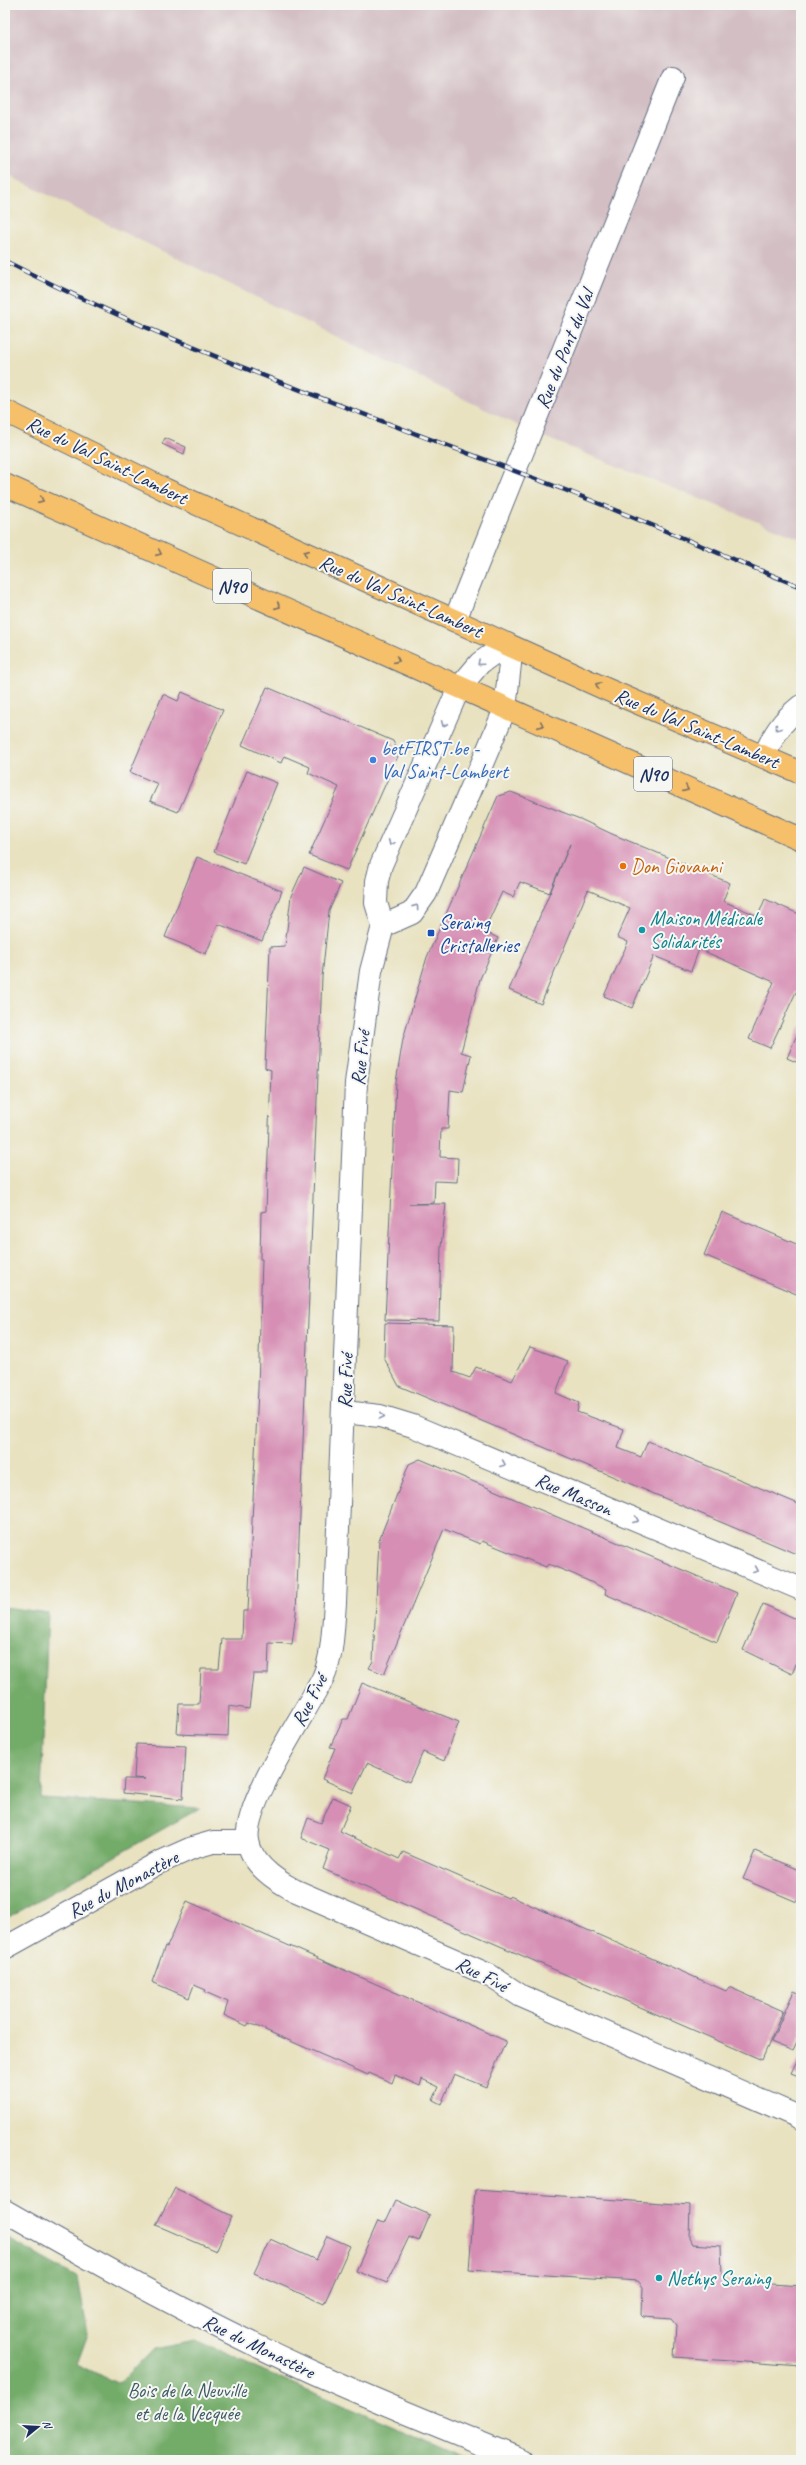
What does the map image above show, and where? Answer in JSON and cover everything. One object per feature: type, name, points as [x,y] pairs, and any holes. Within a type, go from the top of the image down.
[{"type":"main road","name":"Rue du Val Saint-Lambert","points":[[5,411],[164,489],[507,644],[801,773]]},
{"type":"main road","name":"N90","points":[[5,485],[801,839]]},
{"type":"street","name":"Rue du Pont du Val","points":[[455,620],[673,77]]},
{"type":"street","points":[[507,644],[510,664],[506,709],[426,893],[412,913],[383,926],[376,903],[377,881],[381,865],[459,688],[480,663],[507,644]]},
{"type":"street","points":[[764,757],[773,735],[785,719],[801,706]]},
{"type":"street","name":"Rue Fivé","points":[[383,926],[371,971],[365,1006],[356,1083],[344,1412],[335,1603],[331,1648],[324,1676],[257,1796],[249,1818],[248,1842],[257,1862],[274,1879],[294,1890],[489,1975],[521,1996],[801,2118]]},
{"type":"street","name":"Rue Masson","points":[[344,1412],[380,1416],[413,1426],[801,1589]]},
{"type":"street","name":"Rue du Monastère","points":[[5,1948],[156,1864],[192,1848],[213,1842],[248,1842]]},
{"type":"street","name":"Rue du Monastère","points":[[5,2211],[135,2285],[246,2341],[395,2408],[522,2460]]},
{"type":"shaded area","points":[[5,5],[801,5],[801,539],[531,432],[5,174]]},
{"type":"green space","points":[[5,1607],[48,1613],[41,1798],[200,1808],[5,1919]]},
{"type":"green space","name":"Bois de la Neuville et de la Vecquée","points":[[5,2237],[78,2278],[88,2334],[77,2364],[119,2384],[153,2349],[195,2341],[470,2460],[5,2460]]},
{"type":"building","points":[[165,438],[186,447],[184,454],[162,444]]},
{"type":"building","points":[[267,687],[393,741],[399,754],[347,870],[309,855],[339,787],[308,773],[310,767],[284,756],[281,763],[242,745]]},
{"type":"building","points":[[182,692],[223,710],[178,812],[150,801],[158,784],[130,772],[163,694],[178,701]]},
{"type":"building","points":[[247,771],[277,783],[244,864],[214,852]]},
{"type":"building","points":[[511,792],[580,819],[612,834],[730,883],[723,901],[758,916],[765,899],[801,915],[797,932],[801,934],[801,994],[796,992],[770,1048],[749,1039],[774,982],[699,949],[691,971],[654,956],[632,1008],[604,996],[628,942],[617,937],[630,908],[588,890],[541,1004],[509,990],[550,893],[520,882],[513,897],[502,892],[484,931],[498,938],[480,979],[461,1052],[471,1055],[463,1092],[450,1090],[448,1129],[441,1129],[440,1157],[458,1158],[457,1182],[435,1181],[434,1203],[409,1204],[446,1204],[441,1247],[439,1321],[385,1320],[396,1082],[403,1039],[427,957],[498,796]]},
{"type":"building","points":[[197,857],[282,891],[262,941],[218,924],[206,954],[165,937]]},
{"type":"building","points":[[304,867],[341,883],[329,911],[322,977],[296,1613],[292,1644],[269,1643],[268,1674],[253,1674],[249,1709],[229,1706],[228,1736],[177,1734],[179,1704],[199,1704],[201,1669],[219,1669],[222,1639],[242,1639],[243,1611],[248,1611],[258,1389],[262,1259],[260,1259],[261,1212],[266,1211],[271,1070],[265,1068],[270,947],[285,946],[291,896]]},
{"type":"building","points":[[801,1025],[801,1064],[787,1058]]},
{"type":"building","points":[[722,1212],[801,1246],[801,1296],[704,1255]]},
{"type":"building","points":[[385,1323],[454,1325],[453,1372],[470,1378],[476,1367],[512,1381],[530,1347],[568,1361],[556,1393],[579,1403],[577,1412],[624,1429],[618,1448],[641,1457],[648,1441],[801,1505],[801,1556],[399,1386],[384,1358]]},
{"type":"building","points":[[420,1459],[737,1593],[717,1642],[605,1594],[606,1589],[573,1574],[548,1564],[546,1567],[482,1541],[480,1544],[444,1529],[384,1674],[369,1668],[373,1661],[379,1540],[409,1464]]},
{"type":"building","points":[[763,1604],[801,1621],[801,1652],[792,1674],[743,1650]]},
{"type":"building","points":[[362,1683],[459,1722],[444,1761],[423,1752],[409,1782],[367,1763],[353,1793],[322,1779],[335,1748],[330,1747],[343,1719],[348,1719]]},
{"type":"building","points":[[136,1744],[186,1746],[183,1799],[123,1793],[124,1779],[145,1779],[134,1778]]},
{"type":"building","points":[[333,1797],[351,1805],[340,1831],[399,1859],[403,1852],[508,1898],[510,1896],[726,1991],[729,1987],[783,2011],[762,2060],[323,1869],[330,1850],[301,1838],[308,1818],[321,1823]]},
{"type":"building","points":[[755,1851],[801,1871],[801,1892],[797,1902],[743,1879]]},
{"type":"building","points":[[187,1901],[506,2041],[486,2087],[454,2074],[441,2104],[433,2100],[439,2087],[422,2079],[420,2086],[395,2075],[392,2083],[369,2073],[368,2075],[249,2023],[247,2026],[224,2015],[228,2002],[205,1992],[206,1990],[194,1985],[189,1998],[152,1982],[165,1946],[167,1947]]},
{"type":"building","points":[[794,1991],[801,1994],[801,2034],[793,2051],[771,2042]]},
{"type":"building","points":[[801,2052],[801,2077],[791,2073]]},
{"type":"building","points":[[175,2188],[232,2216],[216,2251],[156,2225]]},
{"type":"building","name":"Nethys Seraing","points":[[475,2190],[690,2205],[689,2238],[692,2244],[721,2246],[722,2276],[725,2281],[801,2286],[801,2366],[674,2357],[676,2325],[671,2319],[644,2317],[642,2315],[643,2287],[638,2281],[469,2270]]},
{"type":"building","points":[[396,2200],[430,2215],[419,2241],[409,2237],[387,2283],[356,2271],[378,2221],[385,2223]]},
{"type":"building","points":[[327,2236],[350,2246],[324,2304],[254,2273],[270,2239],[316,2260]]},
{"type":"railway","points":[[5,261],[73,294],[212,355],[565,490],[801,587]]},
{"type":"place","name":"betFIRST.be - Val Saint-Lambert","points":[[373,760]]},
{"type":"place","name":"Don Giovanni","points":[[623,866]]},
{"type":"place","name":"Maison Médicale Solidarités","points":[[642,930]]},
{"type":"place","name":"Seraing Cristalleries","points":[[431,933]]},
{"type":"place","name":"Nethys Seraing","points":[[659,2278]]}]
